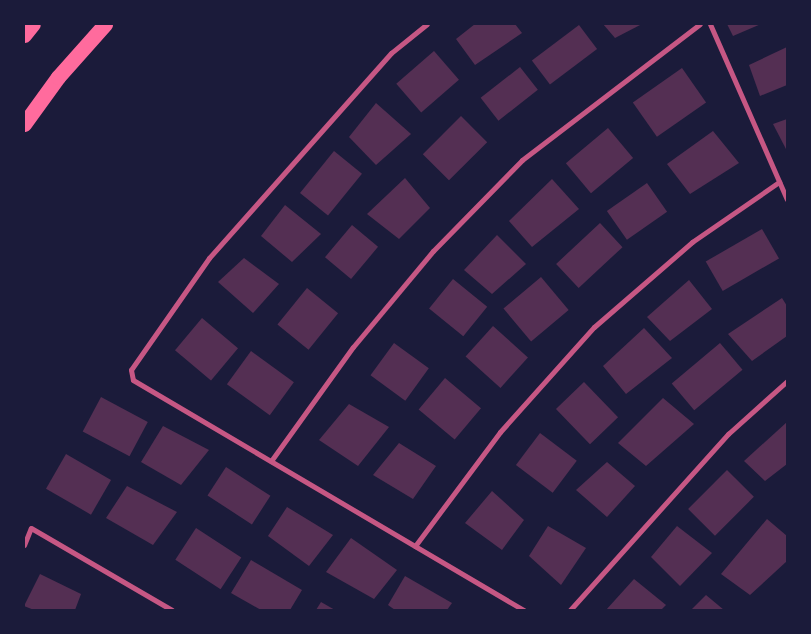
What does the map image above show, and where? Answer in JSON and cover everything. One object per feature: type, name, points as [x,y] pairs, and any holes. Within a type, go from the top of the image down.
[{"type":"highway","points":[[24,35],[34,24]]},
{"type":"highway","points":[[24,124],[58,77],[105,24]]},
{"type":"street","points":[[427,24],[392,53],[209,258],[130,370],[134,380],[524,610]]},
{"type":"street","points":[[271,461],[353,347],[433,251],[460,223],[522,160],[700,24]]},
{"type":"street","points":[[710,24],[787,199]]},
{"type":"street","points":[[415,546],[500,432],[594,328],[692,242],[779,182]]},
{"type":"street","points":[[570,610],[728,434],[787,381]]},
{"type":"street","points":[[24,544],[31,528],[172,610]]},
{"type":"building","points":[[475,24],[515,24],[522,33],[475,65],[456,39]]},
{"type":"building","points":[[603,24],[642,24],[615,38]]},
{"type":"building","points":[[727,24],[761,24],[733,36]]},
{"type":"building","points":[[579,25],[597,49],[550,84],[532,61]]},
{"type":"building","points":[[787,47],[787,85],[760,96],[749,65]]},
{"type":"building","points":[[434,51],[459,80],[421,112],[396,84]]},
{"type":"building","points":[[520,67],[538,90],[498,121],[481,98]]},
{"type":"building","points":[[682,68],[706,102],[657,137],[633,102]]},
{"type":"building","points":[[376,103],[411,134],[376,165],[349,137]]},
{"type":"building","points":[[461,116],[487,142],[449,180],[423,154]]},
{"type":"building","points":[[787,119],[787,151],[773,124]]},
{"type":"building","points":[[608,128],[633,158],[591,193],[566,163]]},
{"type":"building","points":[[713,131],[739,163],[690,194],[667,164]]},
{"type":"building","points":[[334,151],[362,174],[328,216],[300,193]]},
{"type":"building","points":[[405,178],[430,208],[399,239],[367,214]]},
{"type":"building","points":[[552,179],[579,209],[532,247],[509,221]]},
{"type":"building","points":[[647,183],[667,212],[627,240],[607,211]]},
{"type":"building","points":[[285,205],[321,234],[292,262],[261,236]]},
{"type":"building","points":[[600,223],[623,247],[579,288],[556,264]]},
{"type":"building","points":[[352,225],[378,247],[351,279],[325,257]]},
{"type":"building","points":[[762,229],[779,258],[723,291],[706,262]]},
{"type":"building","points":[[497,235],[526,264],[492,294],[464,270]]},
{"type":"building","points":[[244,258],[279,284],[253,313],[218,282]]},
{"type":"building","points":[[541,277],[569,310],[531,341],[503,308]]},
{"type":"building","points":[[453,279],[487,307],[463,336],[429,309]]},
{"type":"building","points":[[689,280],[712,309],[670,341],[647,317]]},
{"type":"building","points":[[307,288],[338,313],[309,350],[277,325]]},
{"type":"building","points":[[782,298],[787,306],[787,336],[752,361],[728,334]]},
{"type":"building","points":[[202,318],[238,348],[211,380],[175,350]]},
{"type":"building","points":[[493,326],[528,357],[500,388],[466,356]]},
{"type":"building","points":[[644,328],[672,358],[626,394],[603,366]]},
{"type":"building","points":[[394,343],[429,368],[405,401],[370,375]]},
{"type":"building","points":[[720,343],[742,370],[694,410],[672,383]]},
{"type":"building","points":[[251,351],[294,382],[270,415],[227,384]]},
{"type":"building","points":[[445,378],[481,408],[455,440],[419,409]]},
{"type":"building","points":[[584,382],[618,417],[590,444],[556,409]]},
{"type":"building","points":[[101,397],[148,422],[129,456],[83,431]]},
{"type":"building","points":[[663,398],[694,424],[646,466],[618,443]]},
{"type":"building","points":[[349,404],[389,427],[358,466],[319,440]]},
{"type":"building","points":[[787,422],[787,464],[765,481],[744,461]]},
{"type":"building","points":[[163,426],[209,450],[181,485],[141,462]]},
{"type":"building","points":[[540,433],[577,461],[553,493],[516,465]]},
{"type":"building","points":[[399,443],[436,466],[413,499],[373,475]]},
{"type":"building","points":[[66,454],[111,480],[91,515],[46,489]]},
{"type":"building","points":[[607,462],[635,486],[607,517],[576,490]]},
{"type":"building","points":[[226,467],[270,496],[252,524],[207,496]]},
{"type":"building","points":[[727,470],[754,497],[715,536],[688,509]]},
{"type":"building","points":[[127,486],[177,512],[153,545],[106,518]]},
{"type":"building","points":[[492,491],[524,520],[502,550],[465,523]]},
{"type":"building","points":[[287,507],[333,535],[309,566],[268,536]]},
{"type":"building","points":[[767,519],[787,536],[787,561],[750,595],[721,574]]},
{"type":"building","points":[[548,526],[586,548],[561,585],[529,556]]},
{"type":"building","points":[[677,526],[712,553],[680,586],[651,557]]},
{"type":"building","points":[[196,528],[241,557],[221,589],[175,560]]},
{"type":"building","points":[[351,538],[397,570],[374,599],[326,572]]},
{"type":"building","points":[[251,560],[302,590],[290,610],[261,610],[231,593]]},
{"type":"building","points":[[40,574],[81,594],[75,610],[34,610],[24,606]]},
{"type":"building","points":[[405,576],[452,603],[447,610],[395,610],[388,605]]},
{"type":"building","points":[[634,579],[666,605],[661,610],[606,610]]},
{"type":"building","points":[[706,595],[724,610],[691,610]]},
{"type":"building","points":[[321,602],[335,610],[316,610]]}]
